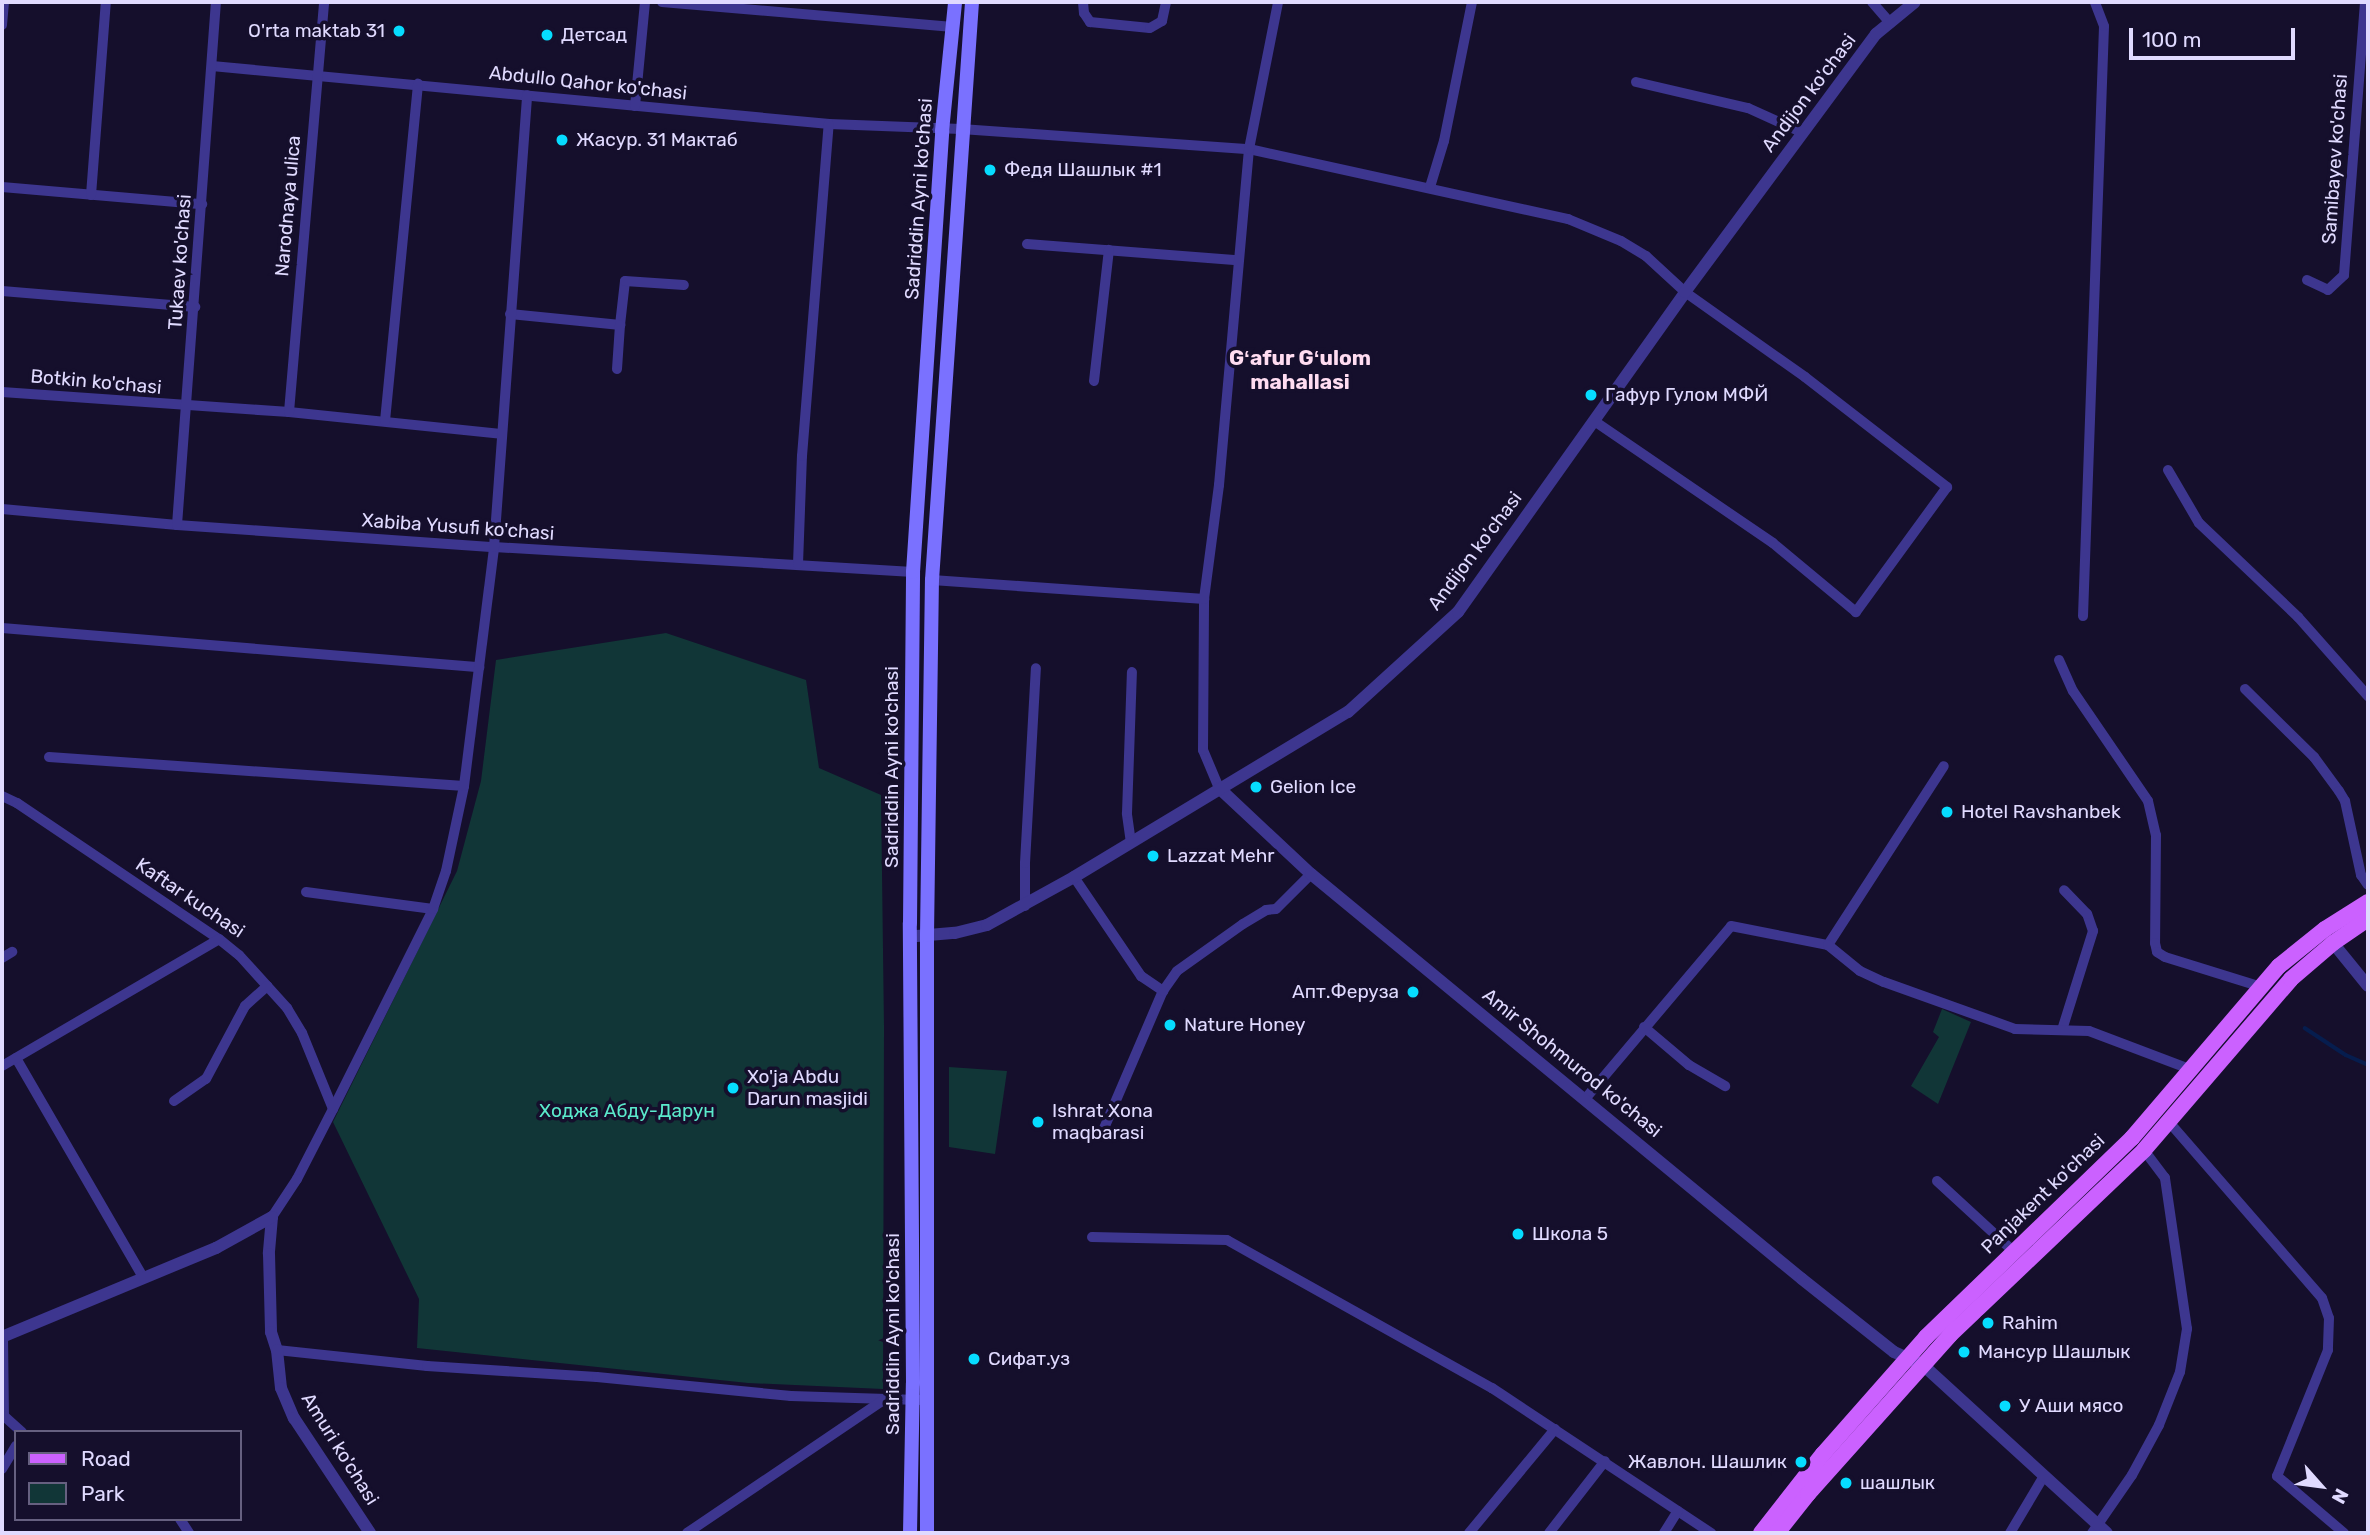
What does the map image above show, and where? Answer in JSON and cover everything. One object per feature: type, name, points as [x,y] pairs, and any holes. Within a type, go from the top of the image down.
[{"type":"main road","name":"Sadriddin Ayni ko'chasi","points":[[910,1533],[913,1399],[910,937],[913,572],[942,131],[955,2]]},
{"type":"main road","name":"Sadriddin Ayni ko'chasi","points":[[927,1533],[927,935],[932,580],[961,129],[972,2]]},
{"type":"main road","name":"Panjakent ko'chasi","points":[[1777,1533],[1915,1362],[2013,1251],[2132,1138],[2262,986],[2301,947],[2368,902]]},
{"type":"main road","name":"Panjakent ko'chasi","points":[[1761,1533],[1823,1454],[1915,1362],[1980,1305],[2144,1150],[2291,979],[2333,943],[2368,919]]},
{"type":"street","points":[[2,25],[4,2]]},
{"type":"street","points":[[91,195],[106,2]]},
{"type":"street","name":"Tukaev ko'chasi","points":[[177,525],[216,2]]},
{"type":"street","name":"Narodnaya ulica","points":[[289,412],[324,2]]},
{"type":"street","points":[[635,106],[645,2]]},
{"type":"street","points":[[662,2],[953,27]]},
{"type":"street","points":[[1083,2],[1084,13],[1090,22],[1150,28],[1162,21],[1166,2]]},
{"type":"street","points":[[1219,788],[1203,750],[1204,599],[1219,485],[1249,149],[1278,2]]},
{"type":"street","points":[[1430,187],[1444,141],[1472,2]]},
{"type":"street","points":[[1872,2],[1890,23]]},
{"type":"street","name":"Andijon ko'chasi","points":[[910,937],[987,925],[1026,906],[1348,712],[1458,612],[1685,292],[1876,34],[1915,2]]},
{"type":"street","points":[[2083,616],[2104,26],[2095,2]]},
{"type":"street","name":"Samibayev ko'chasi","points":[[2306,281],[2328,289],[2344,275],[2365,2]]},
{"type":"street","name":"Abdullo Qahor ko'chasi","points":[[212,66],[316,73],[829,124],[942,131],[961,129],[1249,149],[1568,219],[1621,241],[1646,256],[1685,292],[1805,377],[1947,487],[1856,612],[1773,543],[1594,421]]},
{"type":"street","points":[[1636,82],[1748,108],[1803,133]]},
{"type":"street","points":[[385,421],[418,84]]},
{"type":"street","points":[[20,1430],[4,1416],[2,1337],[216,1248],[272,1217],[298,1179],[433,909],[446,871],[464,786],[494,547],[527,95]]},
{"type":"street","points":[[798,564],[802,456],[829,124]]},
{"type":"street","points":[[2,187],[202,204]]},
{"type":"street","points":[[1027,244],[1237,260]]},
{"type":"street","points":[[1094,381],[1109,250]]},
{"type":"street","points":[[617,369],[625,281],[684,285]]},
{"type":"street","points":[[2,291],[194,307]]},
{"type":"street","points":[[510,314],[620,325]]},
{"type":"street","name":"Botkin ko'chasi","points":[[2,392],[186,407],[289,412],[501,434]]},
{"type":"street","points":[[2168,470],[2199,523],[2298,617],[2368,696]]},
{"type":"street","name":"Xabiba Yusufi ko'chasi","points":[[2,509],[177,525],[494,547],[913,572]]},
{"type":"street","points":[[932,580],[1204,599]]},
{"type":"street","points":[[2,628],[479,667]]},
{"type":"street","points":[[2059,660],[2073,691],[2148,801],[2156,835],[2157,952],[2165,957],[2262,986]]},
{"type":"street","points":[[1026,906],[1025,863],[1036,668]]},
{"type":"street","points":[[1131,843],[1127,813],[1132,672]]},
{"type":"street","points":[[2245,689],[2314,757],[2339,791],[2344,801],[2361,875],[2368,885]]},
{"type":"street","points":[[49,757],[464,786]]},
{"type":"street","points":[[1828,945],[1944,766]]},
{"type":"street","name":"Amir Shohmurod ko'chasi","points":[[1219,788],[1311,874],[1812,1287],[1894,1352],[1915,1362],[2044,1476],[2099,1530]]},
{"type":"street","name":"Kaftar kuchasi","points":[[2,796],[17,803],[239,955],[287,1008],[302,1033],[333,1109]]},
{"type":"street","points":[[1102,1133],[1163,991],[1177,971],[1243,924],[1266,910],[1276,909],[1311,874]]},
{"type":"street","points":[[1074,877],[1141,976],[1163,991]]},
{"type":"street","points":[[2062,1030],[2093,931],[2087,914],[2064,890]]},
{"type":"street","points":[[306,892],[433,909]]},
{"type":"street","points":[[1585,1099],[1731,926],[1828,945],[1860,971],[2015,1029],[2089,1031],[2192,1070]]},
{"type":"street","points":[[143,1277],[7,1060],[219,939]]},
{"type":"street","points":[[2333,943],[2368,986]]},
{"type":"street","points":[[174,1101],[206,1079],[244,1006],[267,986]]},
{"type":"street","points":[[1644,1027],[1689,1065],[1725,1086]]},
{"type":"street","points":[[2169,1122],[2322,1298],[2329,1318],[2328,1350],[2277,1476],[2344,1533]]},
{"type":"street","points":[[2099,1530],[2159,1425],[2180,1372],[2187,1329],[2165,1178],[2144,1150]]},
{"type":"street","points":[[1937,1181],[2013,1251]]},
{"type":"street","name":"Amuri ko'chasi","points":[[272,1217],[269,1254],[271,1332],[277,1350],[281,1388],[294,1418],[370,1533]]},
{"type":"street","points":[[1092,1237],[1227,1240],[1492,1388],[1711,1533]]},
{"type":"street","points":[[277,1350],[427,1366],[597,1377],[791,1395],[929,1400]]},
{"type":"street","points":[[687,1533],[888,1397]]},
{"type":"street","points":[[1469,1533],[1555,1429]]},
{"type":"street","points":[[2,1469],[14,1449]]},
{"type":"street","points":[[1549,1533],[1605,1461]]},
{"type":"street","points":[[2010,1533],[2044,1476]]},
{"type":"street","points":[[1664,1533],[1678,1511]]},
{"type":"green space","name":"Ходжа Абду-Дарун","points":[[666,633],[806,680],[819,768],[881,795],[884,1027],[883,1389],[748,1383],[417,1348],[419,1299],[333,1122],[457,871],[481,781],[496,660]]},
{"type":"green space","points":[[1942,1009],[1971,1022],[1938,1104],[1911,1086],[1939,1037],[1933,1032]]},
{"type":"green space","points":[[949,1067],[1007,1071],[995,1154],[949,1147]]},
{"type":"waterway","points":[[2305,1028],[2346,1055],[2368,1065]]},
{"type":"place","name":"O'rta maktab 31","points":[[399,31]]},
{"type":"place","name":"Детсад","points":[[547,35]]},
{"type":"place","name":"Жасур. 31 Мактаб","points":[[562,140]]},
{"type":"place","name":"Федя Шашлык #1","points":[[990,170]]},
{"type":"place","name":"Гафур Гулом МФЙ","points":[[1591,395]]},
{"type":"place","name":"Gelion Ice","points":[[1256,787]]},
{"type":"place","name":"Hotel Ravshanbek","points":[[1947,812]]},
{"type":"place","name":"Lazzat Mehr","points":[[1153,856]]},
{"type":"place","name":"Апт.Феруза","points":[[1413,992]]},
{"type":"place","name":"Nature Honey","points":[[1170,1025]]},
{"type":"place","name":"Xo'ja Abdu Darun masjidi","points":[[733,1088]]},
{"type":"place","name":"Ishrat Хоnа mаqbаrasi","points":[[1038,1122]]},
{"type":"place","name":"Школа 5","points":[[1518,1234]]},
{"type":"place","name":"Rahim","points":[[1988,1323]]},
{"type":"place","name":"Мансур Шашлык","points":[[1964,1352]]},
{"type":"place","name":"Сифат.уз","points":[[974,1359]]},
{"type":"place","name":"У Аши мясо","points":[[2005,1406]]},
{"type":"place","name":"Жавлон. Шашлик","points":[[1801,1462]]},
{"type":"place","name":"шашлык","points":[[1846,1483]]},
{"type":"district","name":"Gʻafur Gʻulom mahallasi","points":[[1300,370]]}]
